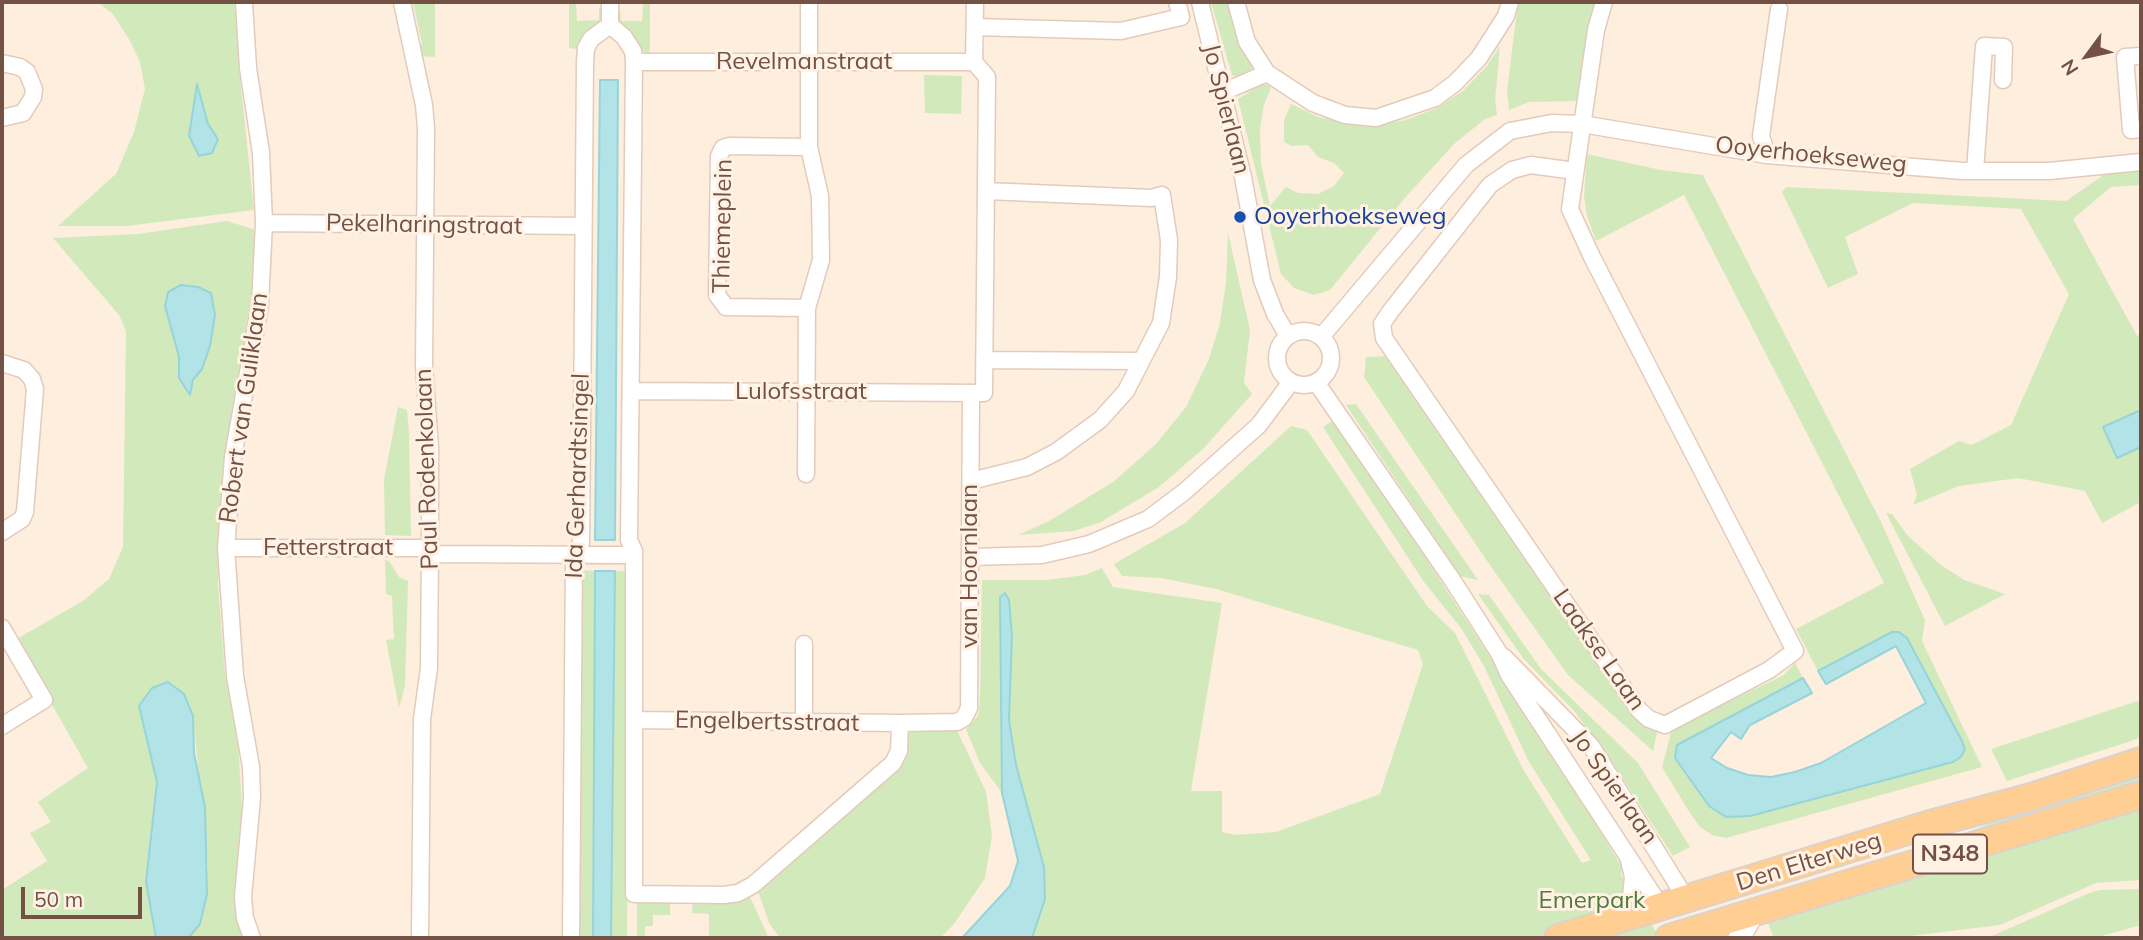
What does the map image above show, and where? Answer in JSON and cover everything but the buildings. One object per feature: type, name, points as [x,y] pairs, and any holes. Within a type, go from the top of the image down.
[{"type":"main road","name":"Den Elterweg","points":[[1558,938],[2141,761]]},
{"type":"main road","name":"Den Elterweg","points":[[1689,936],[2141,795]]},
{"type":"street","name":"Robert van Guliklaan","points":[[244,2],[248,68],[261,153],[264,223],[260,305],[233,457],[226,548],[235,676],[251,767],[252,798],[243,897],[251,938]]},
{"type":"street","name":"Paul Rodenkolaan","points":[[402,2],[424,105],[424,366],[430,448],[430,551],[429,668],[422,719],[420,938]]},
{"type":"street","points":[[610,2],[610,25]]},
{"type":"street","points":[[806,474],[807,309],[821,260],[820,197],[809,147],[809,2]]},
{"type":"street","points":[[971,393],[984,393],[986,77],[974,62],[975,2]]},
{"type":"street","points":[[975,27],[1122,31],[1181,17],[1177,2]]},
{"type":"street","name":"Jo Spierlaan","points":[[1200,2],[1223,92],[1262,280],[1275,314],[1289,336]]},
{"type":"street","points":[[1236,2],[1247,42],[1267,73],[1312,103],[1345,115],[1376,118],[1435,98],[1455,83],[1479,58],[1506,16],[1510,2]]},
{"type":"street","name":"Laakse Laan","points":[[1575,171],[1531,165],[1512,170],[1490,185],[1390,312],[1382,324],[1384,338],[1639,710],[1649,719],[1665,725],[1769,670],[1795,651],[1570,209],[1596,30],[1604,2]]},
{"type":"street","points":[[1767,155],[1761,136],[1779,9]]},
{"type":"street","name":"Ida Gerhardtsingel","points":[[571,938],[574,555],[581,543],[586,48],[591,39],[610,25],[624,37],[633,51],[634,62],[629,540],[626,555],[634,720],[634,894],[724,895],[738,893],[753,885],[893,763],[899,751],[900,723]]},
{"type":"street","points":[[1975,171],[1984,46],[2004,47],[2003,80]]},
{"type":"street","points":[[2141,56],[2125,57],[2131,130],[2141,129]]},
{"type":"street","name":"Revelmanstraat","points":[[634,62],[974,62]]},
{"type":"street","points":[[2,63],[20,67],[27,72],[33,97],[23,113],[2,118]]},
{"type":"street","points":[[1223,92],[1267,73]]},
{"type":"street","name":"Ooyerhoekseweg","points":[[1321,337],[1466,165],[1497,138],[1510,131],[1552,123],[1583,124],[1767,155],[1975,171],[2049,171],[2141,162]]},
{"type":"street","name":"Thiemeplein","points":[[807,309],[726,307],[717,295],[719,156],[723,148],[809,147]]},
{"type":"street","points":[[971,481],[1027,467],[1056,452],[1100,420],[1126,391],[1161,323],[1168,277],[1169,240],[1163,195],[1151,198],[986,191]]},
{"type":"street","name":"Pekelharingstraat","points":[[264,223],[583,226]]},
{"type":"street","points":[[1305,331],[1321,337],[1328,345],[1330,366],[1317,382],[1299,385],[1291,382],[1283,375],[1277,354],[1289,336],[1305,331]]},
{"type":"street","points":[[984,360],[1141,362]]},
{"type":"street","points":[[2,363],[24,370],[32,379],[35,389],[25,512],[22,519],[2,532]]},
{"type":"street","points":[[970,556],[1042,555],[1089,544],[1148,519],[1184,492],[1251,433],[1291,382]]},
{"type":"street","name":"Jo Spierlaan","points":[[1317,382],[1499,653],[1591,746],[1687,900]]},
{"type":"street","name":"Lulofsstraat","points":[[631,391],[971,393]]},
{"type":"street","name":"van Hoornlaan","points":[[900,723],[957,722],[964,718],[969,708],[971,393]]},
{"type":"street","name":"Fetterstraat","points":[[226,548],[626,555]]},
{"type":"street","points":[[2,628],[44,700],[2,726]]},
{"type":"street","points":[[804,643],[804,722]]},
{"type":"street","name":"Jo Spierlaan","points":[[1499,653],[1508,675],[1627,851],[1661,907]]},
{"type":"street","name":"Engelbertsstraat","points":[[634,720],[900,723]]},
{"type":"street","name":"Jo Spierlaan","points":[[1619,919],[1630,895],[1633,877],[1627,851]]},
{"type":"street","points":[[1687,900],[1689,936]]},
{"type":"street","points":[[1661,907],[1689,936]]},
{"type":"street","points":[[1739,938],[1754,914]]},
{"type":"green space","points":[[97,2],[239,2],[239,69],[254,210],[127,226],[58,226],[116,174],[134,132],[145,89],[140,62],[112,13]],"holes":[[[197,86],[208,124],[189,136]]]},
{"type":"green space","points":[[413,2],[435,2],[435,57],[420,56],[422,43]]},
{"type":"green space","points":[[1211,2],[1227,2],[1239,45],[1253,67],[1247,74],[1238,77],[1232,75]]},
{"type":"green space","points":[[1518,2],[1595,2],[1587,29],[1579,101],[1529,102],[1509,110],[1507,91]]},
{"type":"green space","points":[[569,4],[576,4],[577,21],[599,20],[599,8],[603,9],[600,23],[579,49],[569,48]]},
{"type":"green space","points":[[643,4],[650,4],[650,49],[649,55],[646,56],[632,34],[621,27],[616,9],[620,9],[621,21],[642,21]]},
{"type":"green space","points":[[1500,46],[1495,100],[1497,115],[1485,119],[1454,144],[1404,199],[1330,290],[1314,295],[1294,288],[1281,274],[1238,99],[1260,85],[1268,85],[1271,88],[1264,104],[1260,129],[1261,164],[1270,206],[1286,187],[1298,193],[1318,194],[1334,186],[1344,173],[1334,163],[1318,157],[1308,145],[1292,146],[1284,142],[1284,120],[1291,104],[1318,117],[1351,124],[1402,121],[1435,109],[1463,91],[1487,66]]},
{"type":"green space","points":[[924,75],[962,76],[961,114],[925,113]]},
{"type":"green space","points":[[1587,154],[1661,170],[1703,175],[1881,522],[1925,620],[1922,641],[1982,767],[1726,838],[1712,835],[1700,827],[1688,810],[1662,767],[1672,729],[1784,675],[1795,663],[1803,678],[1677,745],[1750,816],[1953,762],[1961,757],[1962,741],[1907,638],[1899,632],[1892,632],[1818,671],[1796,629],[1884,583],[1684,195],[1596,241],[1587,216],[1584,196]]},
{"type":"green space","points":[[2141,171],[2141,185],[2111,187],[2073,219],[2137,336],[2141,334],[2141,502],[2102,523],[2085,491],[2018,478],[1959,486],[1913,505],[1917,495],[1910,469],[1959,441],[1972,445],[2011,425],[2069,294],[2021,209],[1913,203],[1845,237],[1858,274],[1828,288],[1782,192],[1786,187],[2066,201],[2105,174]]},
{"type":"green space","points":[[227,221],[256,230],[251,331],[223,506],[218,585],[225,675],[238,744],[242,807],[238,885],[240,929],[243,938],[188,938],[200,924],[208,867],[193,716],[139,706],[157,782],[146,882],[156,938],[2,938],[2,890],[47,861],[30,833],[51,822],[38,802],[88,768],[15,640],[83,601],[109,579],[123,547],[126,331],[119,315],[53,238],[138,234]],"holes":[[[215,315],[211,344],[189,394],[179,378],[179,357],[172,323]]]},
{"type":"green space","points":[[1228,233],[1250,330],[1244,383],[1252,394],[1204,448],[1159,487],[1101,522],[1074,531],[1018,535],[1049,521],[1113,482],[1156,444],[1186,407],[1209,359],[1220,323],[1226,283]]},
{"type":"green space","points":[[1386,356],[1636,715],[1658,728],[1653,751],[1568,675],[1487,561],[1364,377],[1366,357]]},
{"type":"green space","points":[[1356,404],[1478,580],[1460,576],[1346,405]]},
{"type":"green space","points":[[398,407],[407,410],[411,536],[385,535],[384,480]]},
{"type":"green space","name":"Emerpark","points":[[1335,419],[1556,758],[1622,867],[1621,875],[1660,938],[1032,938],[1045,899],[1044,868],[1016,765],[1009,720],[1012,636],[1000,597],[1002,793],[980,763],[966,729],[978,716],[980,700],[982,580],[1047,580],[1085,575],[1102,568],[1113,587],[1222,603],[1191,791],[1222,791],[1222,832],[1236,835],[1276,832],[1380,794],[1423,664],[1418,650],[1216,589],[1161,578],[1122,576],[1114,564],[1185,523],[1291,426],[1307,430],[1427,606],[1455,633],[1524,771],[1582,863],[1591,860],[1529,762],[1484,666],[1461,628],[1424,582],[1323,427]]},
{"type":"green space","points":[[1886,513],[1892,514],[1908,536],[1941,565],[1964,580],[2005,594],[1945,626]]},
{"type":"green space","points":[[385,560],[389,561],[399,577],[408,581],[405,686],[399,708],[386,640],[394,639],[392,596],[386,594]]},
{"type":"green space","points":[[581,570],[595,571],[593,938],[576,938]]},
{"type":"green space","points":[[615,571],[628,571],[630,575],[627,938],[611,938]]},
{"type":"green space","points":[[1478,594],[1489,595],[1541,669],[1638,763],[1690,847],[1673,856],[1614,765],[1575,712],[1523,658]]},
{"type":"green space","points":[[2141,700],[2141,737],[2128,742],[2007,781],[1991,749]]},
{"type":"green space","points":[[956,728],[986,792],[992,835],[985,878],[954,924],[940,938],[780,938],[769,923],[757,888],[901,761],[910,731]]},
{"type":"green space","points":[[2141,771],[2141,789],[1930,846],[2026,810]]},
{"type":"green space","points":[[2141,808],[2141,880],[2096,883],[2000,925],[1894,938],[1774,938],[1766,918]]},
{"type":"green space","points":[[2141,889],[2141,925],[2094,938],[1992,936],[2099,890]]},
{"type":"green space","points":[[749,895],[769,938],[698,938],[709,937],[709,914],[692,913],[693,901],[740,902]]},
{"type":"green space","points":[[637,900],[670,901],[670,915],[653,915],[653,926],[645,926],[645,938],[637,938]]},
{"type":"water","points":[[600,80],[618,80],[615,540],[595,540]]},
{"type":"water","points":[[197,84],[208,124],[218,139],[212,153],[199,156],[189,136]]},
{"type":"water","points":[[181,285],[198,287],[211,293],[215,315],[210,346],[202,369],[193,380],[190,395],[179,378],[179,357],[165,306],[168,292]]},
{"type":"water","points":[[2141,410],[2141,447],[2117,458],[2103,427]]},
{"type":"water","points":[[595,571],[615,571],[611,938],[593,938]]},
{"type":"water","points":[[1005,593],[1009,600],[1012,636],[1009,720],[1016,765],[1044,867],[1045,899],[1032,938],[962,938],[1010,886],[1018,861],[1002,793],[1000,597]]},
{"type":"water","points":[[1892,632],[1899,632],[1907,638],[1962,741],[1965,749],[1961,757],[1953,762],[1750,816],[1726,817],[1709,806],[1675,758],[1677,745],[1803,678],[1812,693],[1750,725],[1741,739],[1731,732],[1711,758],[1727,768],[1748,775],[1771,777],[1795,772],[1821,763],[1926,703],[1896,646],[1826,684],[1818,671]]},
{"type":"water","points":[[168,682],[184,694],[193,716],[194,753],[205,807],[207,894],[200,924],[188,938],[156,938],[146,882],[157,782],[139,706],[152,688]]},
{"type":"place","name":"Ooyerhoekseweg","points":[[1240,217]]}]
